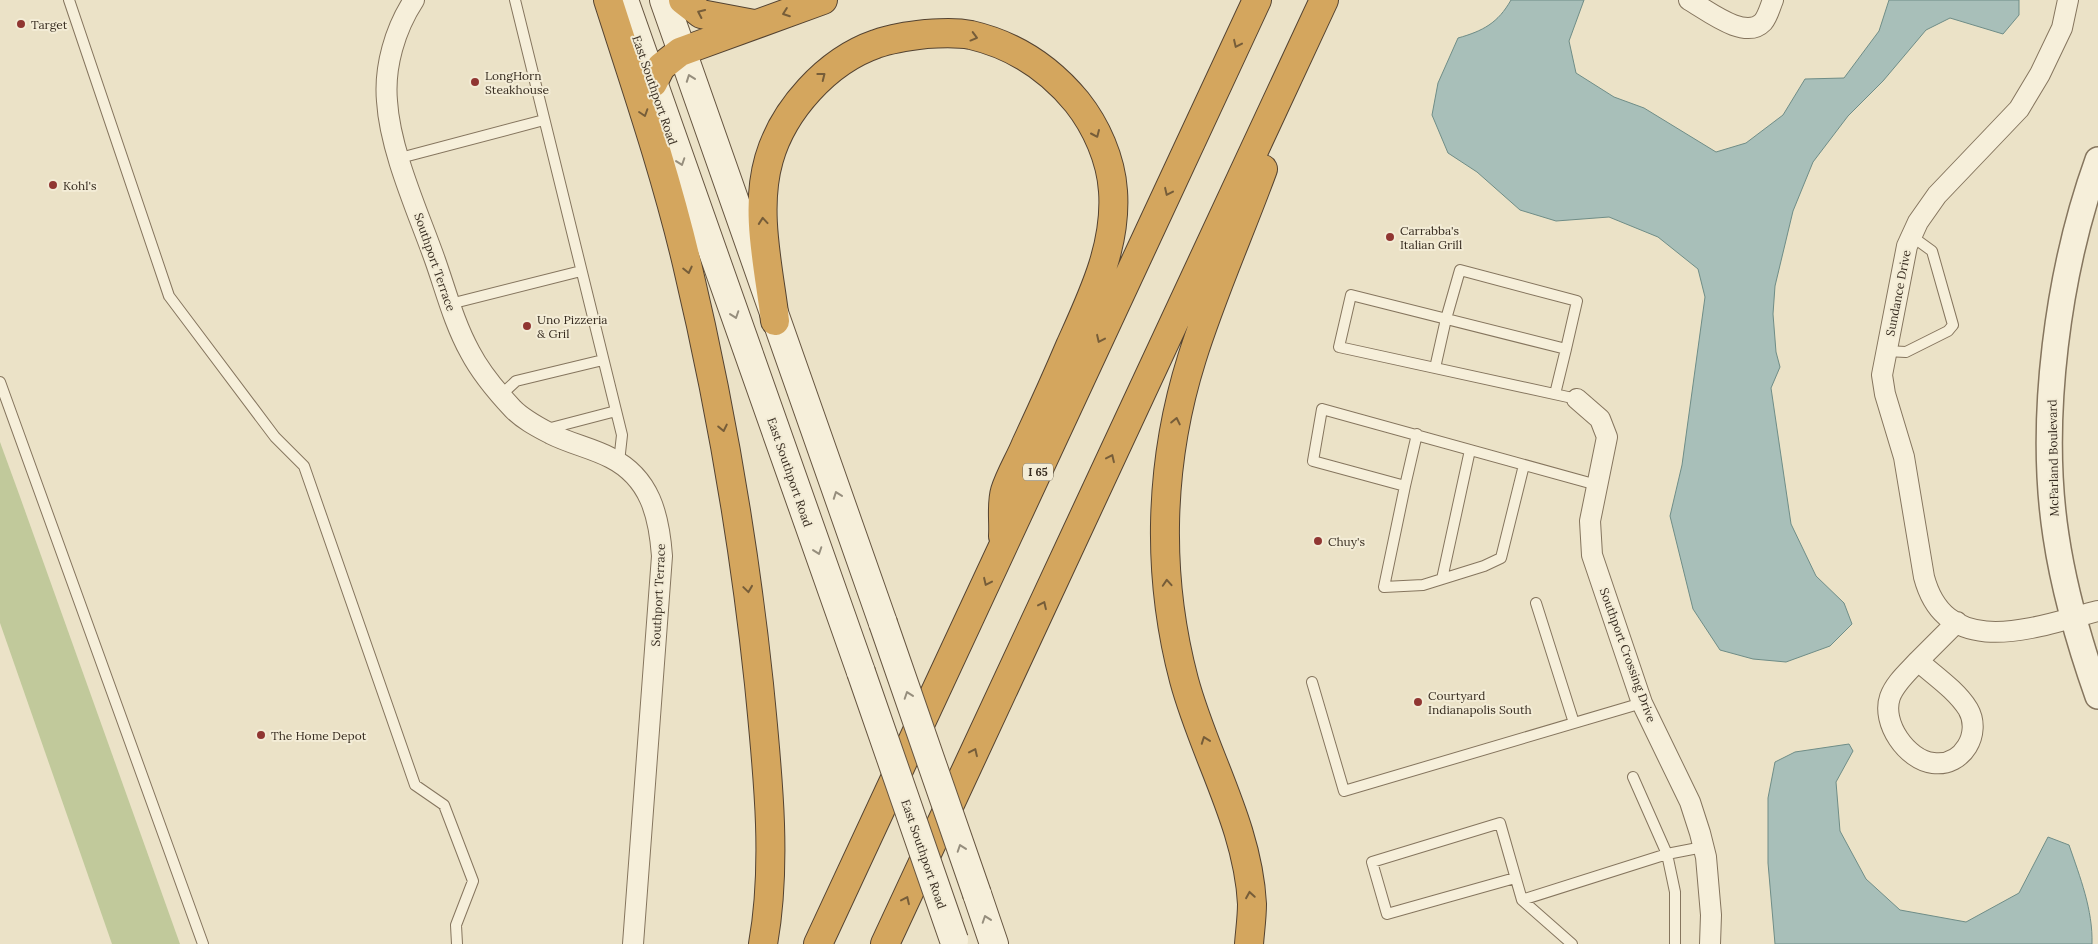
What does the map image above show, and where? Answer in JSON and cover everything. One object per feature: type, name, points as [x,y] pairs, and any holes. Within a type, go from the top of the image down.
[{"type":"highway","points":[[608,0],[653,139],[687,263],[725,439],[749,594],[764,733],[769,829],[768,916],[763,944]]},
{"type":"highway","points":[[683,0],[701,14],[756,24]]},
{"type":"highway","points":[[653,83],[661,67],[680,52],[822,0]]},
{"type":"highway","name":"I 65","points":[[818,944],[1257,0]]},
{"type":"highway","points":[[885,944],[1319,11]]},
{"type":"highway","points":[[1249,944],[1252,904],[1244,855],[1235,822],[1184,681],[1172,624],[1164,536],[1167,473],[1176,419],[1192,359],[1238,238],[1319,11]]},
{"type":"highway","points":[[775,321],[762,220],[762,202],[769,160],[784,121],[814,82],[832,68],[873,45],[899,37],[946,32],[971,35],[1010,48],[1046,69],[1060,82],[1088,117],[1097,135],[1110,172],[1114,191],[1111,235],[1099,282],[1005,492],[1003,548]]},
{"type":"main road","name":"East Southport Road","points":[[624,0],[955,942]]},
{"type":"main road","points":[[664,0],[680,52],[883,623],[994,944]]},
{"type":"street","name":"Southport Terrace","points":[[414,0],[400,27],[388,72],[386,101],[391,130],[400,158],[450,304],[470,353],[501,395],[523,417],[567,442],[619,462],[631,471],[652,498],[657,517],[662,556],[633,944]]},
{"type":"street","points":[[1689,0],[1743,29],[1755,28],[1763,22],[1773,0]]},
{"type":"street","name":"Sundance Drive","points":[[2068,0],[2062,28],[2023,104],[2006,125],[1937,195],[1910,235],[1903,260],[1882,375],[1885,394],[1904,457],[1924,577],[1931,595],[1940,609],[1956,622],[1973,630],[2001,633],[2098,611]]},
{"type":"street","name":"McFarland Boulevard","points":[[2098,160],[2077,228],[2065,284],[2052,382],[2050,431],[2054,520],[2064,578],[2098,696]]},
{"type":"street","name":"Southport Crossing Drive","points":[[1577,399],[1600,420],[1607,437],[1590,521],[1592,556],[1642,703],[1690,802],[1703,847],[1711,914],[1710,944]]},
{"type":"street","points":[[1918,661],[1957,695],[1973,719],[1974,731],[1968,746],[1955,759],[1943,763],[1921,761],[1896,735],[1889,717],[1889,699],[1895,686],[1918,661],[1956,622]]},
{"type":"lane","points":[[69,0],[169,296],[275,437],[304,466],[415,785],[444,804],[473,881],[456,925],[457,944]]},
{"type":"lane","points":[[515,0],[622,435],[619,462]]},
{"type":"lane","points":[[400,158],[544,120]]},
{"type":"lane","points":[[1886,351],[1906,352],[1948,332],[1953,325],[1932,251],[1910,235]]},
{"type":"lane","points":[[1435,368],[1460,270],[1578,301],[1556,394]]},
{"type":"lane","points":[[450,304],[581,271]]},
{"type":"lane","points":[[1566,349],[1351,295],[1338,347],[1577,399]]},
{"type":"lane","points":[[501,395],[516,381],[603,360]]},
{"type":"lane","points":[[0,382],[203,944]]},
{"type":"lane","points":[[1405,486],[1313,461],[1322,409],[1597,485]]},
{"type":"lane","points":[[544,430],[616,411]]},
{"type":"lane","points":[[1417,434],[1384,587],[1423,585],[1484,566],[1501,558],[1524,464]]},
{"type":"lane","points":[[1442,579],[1470,450]]},
{"type":"lane","points":[[1536,603],[1574,723]]},
{"type":"lane","points":[[1312,682],[1344,792],[1642,703]]},
{"type":"lane","points":[[1633,777],[1667,854],[1675,892],[1675,944]]},
{"type":"lane","points":[[1515,878],[1387,914],[1372,862],[1500,823],[1522,900],[1572,944]]},
{"type":"lane","points":[[1522,900],[1667,854],[1703,847]]},
{"type":"green space","points":[[0,442],[180,944],[112,944],[0,623]]},
{"type":"water","points":[[1511,0],[1584,0],[1569,41],[1576,73],[1614,97],[1644,108],[1716,152],[1746,143],[1783,115],[1805,79],[1844,78],[1879,31],[1889,0],[2019,0],[2019,15],[2003,34],[1950,18],[1926,30],[1883,81],[1848,116],[1813,162],[1793,211],[1775,286],[1773,314],[1776,352],[1780,367],[1771,388],[1791,524],[1816,576],[1844,603],[1852,624],[1830,646],[1786,662],[1753,659],[1720,650],[1693,609],[1670,516],[1682,465],[1705,297],[1698,269],[1658,237],[1609,217],[1556,221],[1520,210],[1477,172],[1448,153],[1432,115],[1438,83],[1458,38],[1489,25],[1501,15]]},
{"type":"water","points":[[1849,744],[1853,751],[1836,782],[1840,831],[1866,879],[1900,910],[1966,922],[2019,893],[2048,837],[2069,845],[2088,906],[2092,944],[1775,944],[1768,863],[1768,798],[1775,762],[1795,752]]},
{"type":"place","name":"Target","points":[[21,24]]},
{"type":"place","name":"LongHorn Steakhouse","points":[[475,82]]},
{"type":"place","name":"Kohl's","points":[[53,185]]},
{"type":"place","name":"Carrabba's Italian Grill","points":[[1390,237]]},
{"type":"place","name":"Uno Pizzeria & Gril","points":[[527,326]]},
{"type":"place","name":"Chuy's","points":[[1318,541]]},
{"type":"place","name":"Courtyard Indianapolis South","points":[[1418,702]]},
{"type":"place","name":"The Home Depot","points":[[261,735]]}]
